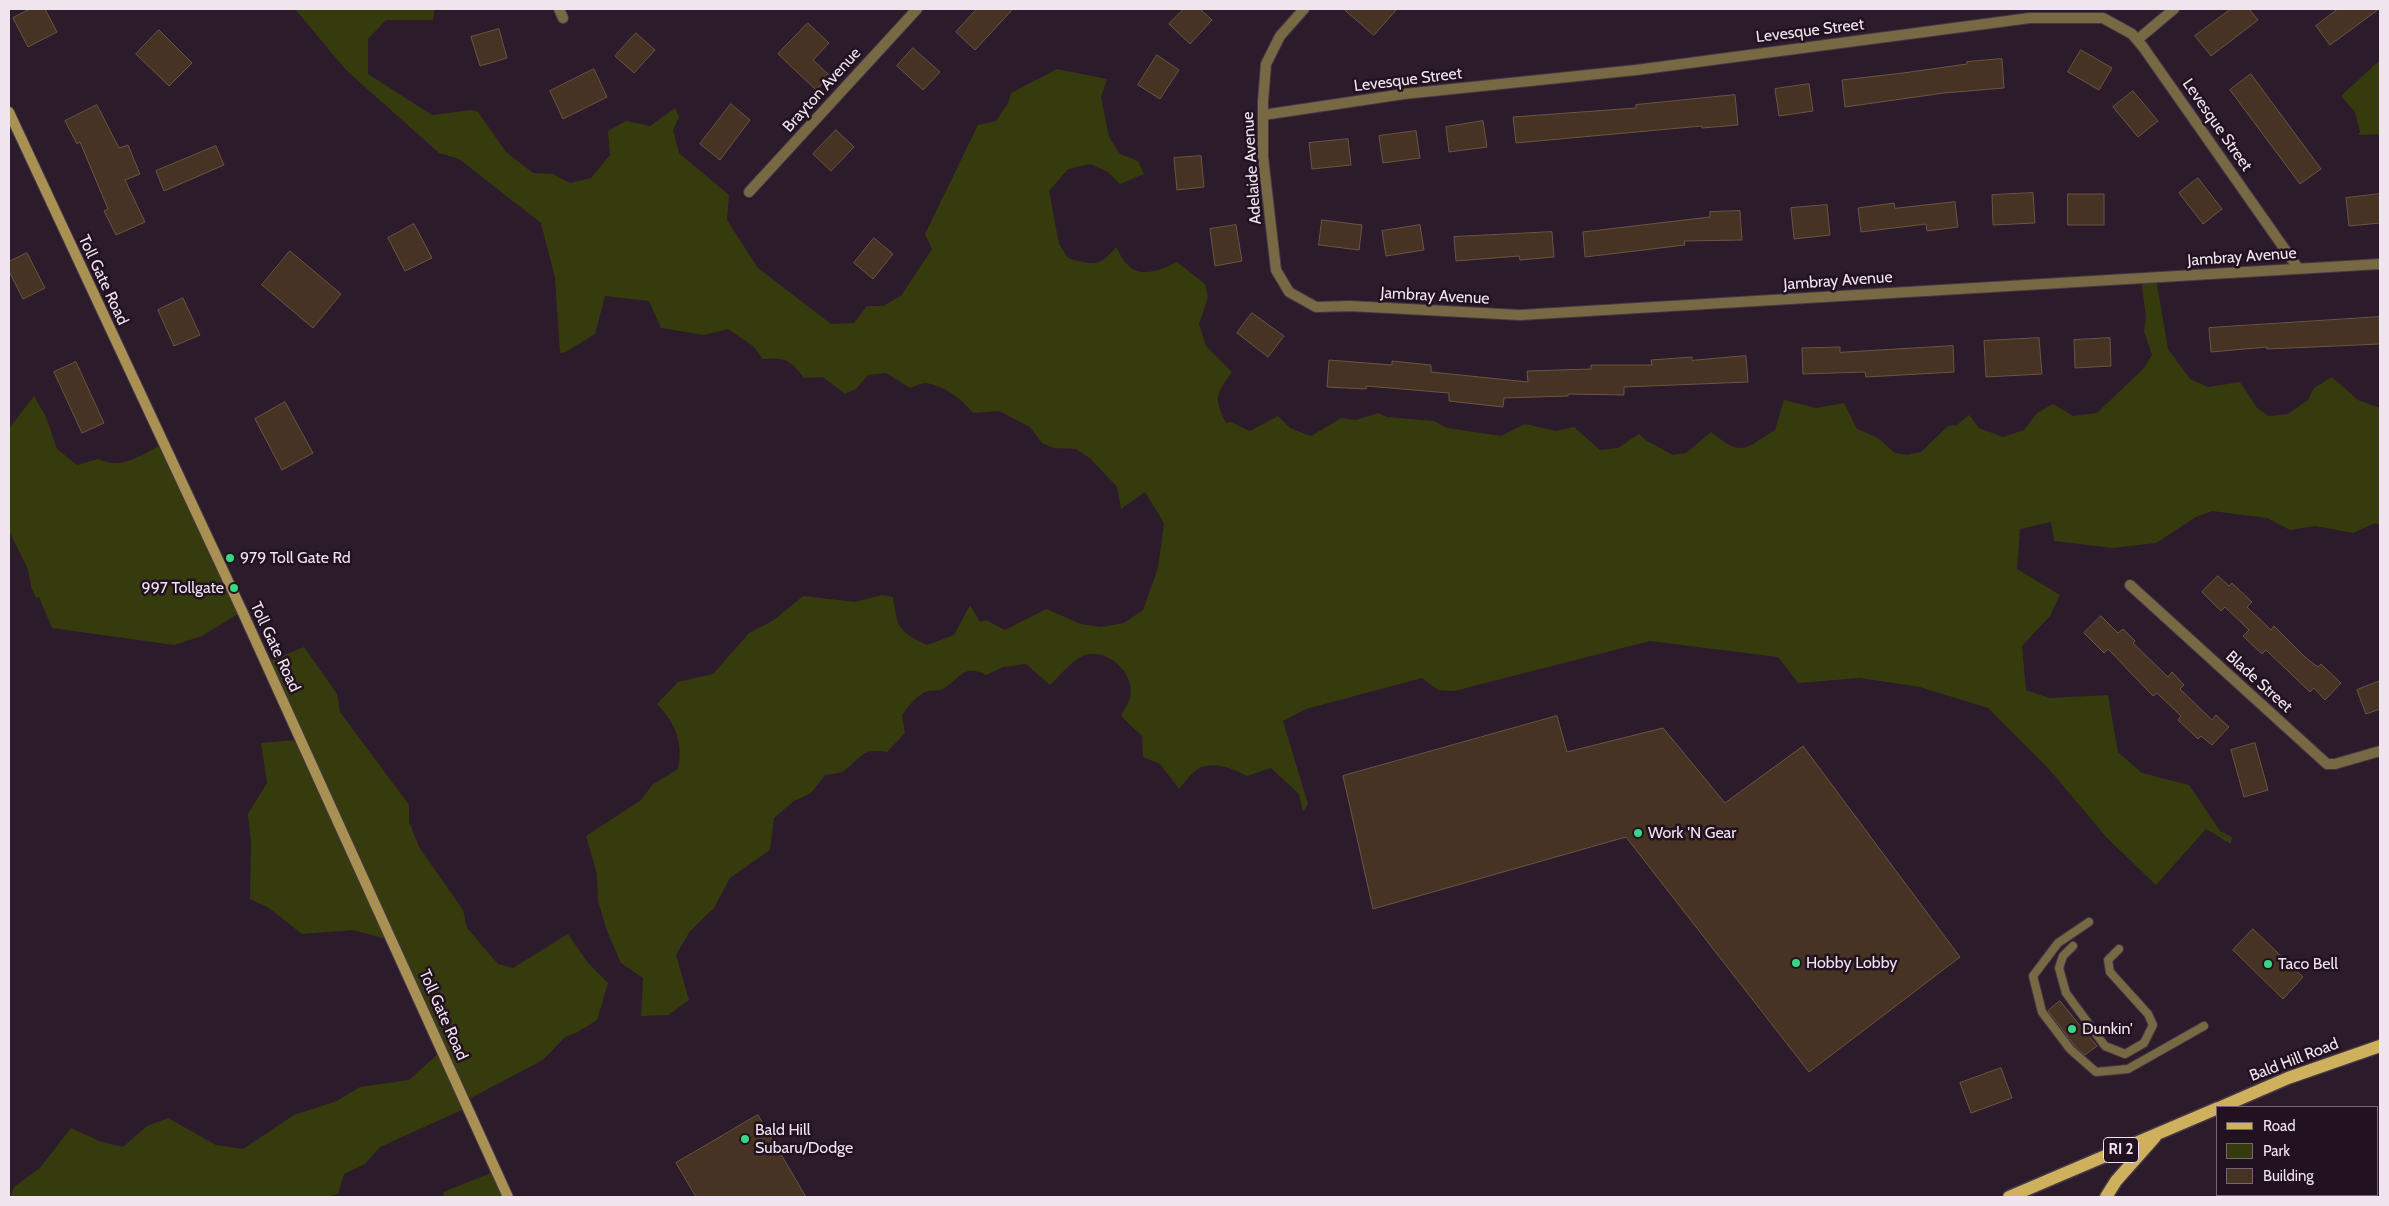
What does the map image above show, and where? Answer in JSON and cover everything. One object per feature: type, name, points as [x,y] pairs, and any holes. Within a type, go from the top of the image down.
[{"type":"main road","name":"Toll Gate Road","points":[[9,112],[247,622],[508,1197]]},
{"type":"main road","name":"Bald Hill Road","points":[[2224,1106],[2288,1078],[2380,1046]]},
{"type":"main road","name":"Bald Hill Road","points":[[2009,1197],[2026,1194],[2216,1109]]},
{"type":"main road","points":[[2106,1197],[2116,1181],[2157,1134]]},
{"type":"street","name":"Brayton Avenue","points":[[749,192],[917,9]]},
{"type":"street","name":"Adelaide Avenue","points":[[1299,299],[1289,292],[1279,278],[1274,256],[1263,157],[1263,115],[1264,75],[1270,54],[1280,36],[1304,9]]},
{"type":"street","points":[[2137,40],[2174,9]]},
{"type":"street","name":"Levesque Street","points":[[1263,115],[1404,94],[1636,70],[2030,18],[2103,18],[2123,27],[2137,40],[2202,129],[2298,268]]},
{"type":"street","name":"Jambray Avenue","points":[[1299,299],[1316,307],[1326,308],[1350,306],[1520,315],[2380,264]]},
{"type":"street","name":"Blade Street","points":[[2130,585],[2327,764],[2335,764],[2380,751]]},
{"type":"lane","points":[[2089,922],[2058,943],[2033,976],[2042,1012],[2070,1048],[2096,1072],[2128,1069],[2204,1026]]},
{"type":"lane","points":[[2072,946],[2063,956],[2058,968],[2066,993],[2105,1046],[2125,1054],[2144,1043],[2153,1025],[2148,1014],[2110,972],[2108,960],[2119,948]]},
{"type":"green space","points":[[295,9],[435,9],[433,20],[386,20],[368,39],[368,74],[432,115],[472,110],[478,112],[506,152],[533,173],[553,174],[570,183],[591,178],[610,155],[608,131],[626,121],[650,126],[675,108],[679,117],[673,130],[679,153],[729,195],[727,220],[758,268],[831,324],[854,323],[867,306],[883,306],[901,296],[932,249],[925,234],[978,125],[996,121],[1008,103],[1011,93],[1057,69],[1107,79],[1101,97],[1109,137],[1120,154],[1138,161],[1144,174],[1120,184],[1108,172],[1090,164],[1068,169],[1049,191],[1059,244],[1068,258],[1089,263],[1100,262],[1116,247],[1122,258],[1132,269],[1144,272],[1165,268],[1177,262],[1205,284],[1208,297],[1199,324],[1206,346],[1232,372],[1219,392],[1219,408],[1226,423],[1231,422],[1250,431],[1278,416],[1290,428],[1311,436],[1341,418],[1356,420],[1378,413],[1387,417],[1434,421],[1447,428],[1501,436],[1525,424],[1556,431],[1574,427],[1600,450],[1618,448],[1639,434],[1647,441],[1673,455],[1686,453],[1711,432],[1736,448],[1749,446],[1775,430],[1784,400],[1816,408],[1844,403],[1857,429],[1878,438],[1895,453],[1907,455],[1921,452],[1948,426],[1957,425],[1969,415],[1979,428],[2003,437],[2024,430],[2037,413],[2053,404],[2073,416],[2097,413],[2144,368],[2152,355],[2144,331],[2146,317],[2141,280],[2156,278],[2168,349],[2190,379],[2208,387],[2240,382],[2257,408],[2269,416],[2288,414],[2308,400],[2314,388],[2332,377],[2358,400],[2380,408],[2380,525],[2375,523],[2353,533],[2315,526],[2290,530],[2267,518],[2212,511],[2196,517],[2156,543],[2113,548],[2054,541],[2051,522],[2020,529],[2017,569],[2060,595],[2050,616],[2022,646],[2026,690],[2049,698],[2108,695],[2118,752],[2142,773],[2189,785],[2220,831],[2232,837],[2231,843],[2229,843],[2206,829],[2156,885],[2107,838],[2048,768],[1988,708],[1920,687],[1860,678],[1798,683],[1778,657],[1650,641],[1454,691],[1438,690],[1422,678],[1306,709],[1283,721],[1308,804],[1303,812],[1299,794],[1271,768],[1247,776],[1223,766],[1204,766],[1193,773],[1179,789],[1160,764],[1143,757],[1142,736],[1121,716],[1130,698],[1131,689],[1129,680],[1124,672],[1111,659],[1103,655],[1094,654],[1080,657],[1050,685],[1026,664],[1003,667],[986,675],[972,671],[967,672],[943,689],[928,691],[916,698],[902,715],[905,733],[887,752],[872,751],[863,755],[843,771],[825,775],[811,793],[794,801],[774,818],[770,850],[730,878],[714,908],[690,931],[676,955],[689,1000],[668,1015],[641,1016],[643,978],[621,963],[607,931],[598,901],[597,874],[586,836],[641,800],[652,785],[678,769],[679,742],[669,719],[657,704],[678,682],[713,674],[749,633],[774,620],[803,596],[855,602],[882,595],[893,597],[896,616],[904,632],[927,645],[954,635],[970,605],[980,622],[986,620],[1005,630],[1046,609],[1081,624],[1101,627],[1124,623],[1143,610],[1158,568],[1164,523],[1145,492],[1121,509],[1117,487],[1091,459],[1076,449],[1054,448],[1042,443],[1030,427],[999,411],[973,413],[958,398],[940,387],[926,383],[910,388],[886,373],[868,375],[856,389],[845,394],[823,377],[804,378],[787,361],[782,359],[763,359],[753,346],[728,329],[704,335],[661,328],[649,301],[605,296],[595,334],[566,352],[560,353],[555,278],[541,223],[459,159],[439,153],[346,70]]},
{"type":"green space","points":[[2380,60],[2380,134],[2358,135],[2360,132],[2355,112],[2341,96]]},
{"type":"green space","points":[[34,396],[46,417],[57,449],[77,465],[98,459],[122,463],[137,458],[159,446],[238,614],[202,636],[174,645],[52,628],[39,597],[36,598],[31,587],[28,569],[9,531],[9,429]]},
{"type":"green space","points":[[304,647],[337,694],[340,712],[409,805],[409,822],[419,847],[463,910],[467,928],[498,964],[513,968],[568,934],[588,963],[608,983],[597,1020],[576,1033],[565,1037],[543,1060],[465,1101],[466,1108],[380,1147],[365,1164],[344,1174],[338,1194],[327,1197],[10,1197],[14,1187],[40,1168],[71,1128],[99,1141],[123,1147],[147,1126],[168,1118],[216,1145],[243,1149],[294,1115],[337,1101],[360,1087],[409,1080],[440,1052],[390,940],[353,930],[302,934],[269,908],[250,899],[251,842],[248,814],[267,783],[261,743],[296,740],[262,664]]},
{"type":"green space","points":[[496,1171],[508,1197],[444,1197],[443,1192]]},
{"type":"building","points":[[30,9],[45,9],[57,32],[28,47],[13,18]]},
{"type":"building","points":[[977,9],[1013,9],[975,50],[956,32]]},
{"type":"building","points":[[1184,9],[1200,9],[1212,20],[1190,44],[1169,24]]},
{"type":"building","points":[[1344,9],[1397,9],[1374,35]]},
{"type":"building","points":[[2231,9],[2249,9],[2258,20],[2211,56],[2195,36]]},
{"type":"building","points":[[2338,9],[2379,9],[2330,45],[2316,26]]},
{"type":"building","points":[[808,23],[829,43],[813,60],[830,76],[816,90],[778,54]]},
{"type":"building","points":[[499,29],[507,58],[480,66],[471,37]]},
{"type":"building","points":[[159,30],[192,63],[169,86],[136,54]]},
{"type":"building","points":[[636,33],[655,50],[634,73],[615,56]]},
{"type":"building","points":[[913,48],[940,72],[923,90],[897,66]]},
{"type":"building","points":[[2081,50],[2112,68],[2099,90],[2068,72]]},
{"type":"building","points":[[1157,55],[1179,70],[1160,99],[1138,85]]},
{"type":"building","points":[[2002,59],[2004,88],[1944,93],[1845,107],[1842,80],[1967,64],[1967,62]]},
{"type":"building","points":[[594,69],[607,97],[563,119],[550,91]]},
{"type":"building","points":[[2251,74],[2321,169],[2300,184],[2230,90]]},
{"type":"building","points":[[1809,84],[1813,111],[1779,116],[1775,89]]},
{"type":"building","points":[[2133,91],[2158,121],[2138,137],[2113,107]]},
{"type":"building","points":[[1735,95],[1738,125],[1702,128],[1702,126],[1516,143],[1513,117],[1636,108],[1636,105]]},
{"type":"building","points":[[731,104],[750,120],[720,160],[700,144]]},
{"type":"building","points":[[97,105],[119,148],[128,145],[140,174],[125,180],[145,222],[116,235],[104,211],[108,209],[80,142],[77,144],[65,121]]},
{"type":"building","points":[[1483,121],[1487,147],[1449,152],[1446,127]]},
{"type":"building","points":[[836,130],[854,147],[831,171],[813,154]]},
{"type":"building","points":[[1416,131],[1420,158],[1383,163],[1379,136]]},
{"type":"building","points":[[1348,139],[1351,165],[1312,169],[1309,143]]},
{"type":"building","points":[[216,146],[224,165],[164,191],[156,171]]},
{"type":"building","points":[[1201,156],[1204,187],[1177,190],[1174,158]]},
{"type":"building","points":[[2198,178],[2222,209],[2203,224],[2179,193]]},
{"type":"building","points":[[2033,193],[2035,223],[1993,225],[1992,195]]},
{"type":"building","points":[[2068,194],[2104,194],[2104,225],[2068,225]]},
{"type":"building","points":[[2380,194],[2380,223],[2349,226],[2346,198]]},
{"type":"building","points":[[1955,202],[1958,227],[1927,231],[1926,224],[1861,232],[1858,208],[1894,203],[1895,208]]},
{"type":"building","points":[[1827,205],[1830,235],[1794,239],[1791,208]]},
{"type":"building","points":[[1740,211],[1742,240],[1684,241],[1685,245],[1585,257],[1583,232],[1710,217],[1710,212]]},
{"type":"building","points":[[1322,220],[1362,225],[1359,250],[1319,245]]},
{"type":"building","points":[[414,224],[432,258],[405,271],[388,238]]},
{"type":"building","points":[[1236,225],[1242,261],[1215,266],[1210,229]]},
{"type":"building","points":[[1420,225],[1424,250],[1386,256],[1382,231]]},
{"type":"building","points":[[1552,232],[1554,257],[1520,260],[1519,256],[1456,261],[1454,237]]},
{"type":"building","points":[[874,238],[893,254],[873,279],[854,263]]},
{"type":"building","points":[[290,251],[341,294],[313,328],[262,285]]},
{"type":"building","points":[[27,253],[45,288],[23,299],[9,271],[9,262]]},
{"type":"building","points":[[183,298],[200,335],[174,346],[158,310]]},
{"type":"building","points":[[1252,313],[1284,336],[1268,357],[1237,333]]},
{"type":"building","points":[[2380,317],[2380,344],[2267,349],[2267,347],[2211,352],[2209,328]]},
{"type":"building","points":[[2039,338],[2042,374],[1986,377],[1984,341]]},
{"type":"building","points":[[2110,338],[2111,366],[2075,368],[2074,340]]},
{"type":"building","points":[[1953,346],[1954,372],[1866,377],[1865,372],[1803,374],[1802,348],[1840,347],[1840,352]]},
{"type":"building","points":[[1746,356],[1748,382],[1624,387],[1624,395],[1568,394],[1568,396],[1504,398],[1503,407],[1449,401],[1449,393],[1366,386],[1366,389],[1327,387],[1329,360],[1392,365],[1392,361],[1431,365],[1431,372],[1528,382],[1527,371],[1591,369],[1591,365],[1652,365],[1651,360],[1692,357],[1692,360]]},
{"type":"building","points":[[76,362],[104,423],[82,433],[54,372]]},
{"type":"building","points":[[285,402],[313,453],[282,470],[255,419]]},
{"type":"building","points":[[2218,576],[2229,586],[2232,583],[2252,602],[2247,607],[2271,630],[2274,626],[2306,658],[2318,667],[2321,664],[2341,683],[2325,700],[2314,688],[2310,692],[2266,650],[2262,654],[2243,636],[2249,630],[2225,607],[2221,611],[2202,592]]},
{"type":"building","points":[[2101,616],[2118,633],[2123,629],[2135,641],[2133,643],[2168,677],[2172,672],[2184,685],[2180,689],[2212,720],[2216,715],[2229,727],[2212,745],[2201,736],[2198,739],[2178,720],[2181,716],[2157,693],[2153,696],[2108,649],[2104,653],[2084,633]]},
{"type":"building","points":[[2380,681],[2380,709],[2366,714],[2357,690]]},
{"type":"building","points":[[1557,716],[1567,752],[1663,728],[1725,803],[1803,746],[1960,957],[1809,1072],[1626,837],[1373,909],[1343,776]]},
{"type":"building","points":[[2255,743],[2268,790],[2244,797],[2231,750]]},
{"type":"building","name":"Taco Bell","points":[[2253,929],[2303,977],[2283,999],[2233,950]]},
{"type":"building","name":"Dunkin'","points":[[2060,1001],[2097,1046],[2085,1055],[2074,1045],[2048,1011]]},
{"type":"building","points":[[2001,1068],[2012,1098],[1971,1113],[1960,1083]]},
{"type":"building","name":"Bald Hill Subaru/Dodge","points":[[758,1115],[806,1197],[696,1197],[676,1163]]},
{"type":"place","name":"979 Toll Gate Rd","points":[[230,558]]},
{"type":"place","name":"997 Tollgate","points":[[234,588]]},
{"type":"place","name":"Work 'N Gear","points":[[1638,833]]},
{"type":"place","name":"Hobby Lobby","points":[[1796,963]]},
{"type":"place","name":"Taco Bell","points":[[2268,964]]},
{"type":"place","name":"Dunkin'","points":[[2072,1029]]},
{"type":"place","name":"Bald Hill Subaru/Dodge","points":[[745,1139]]}]
